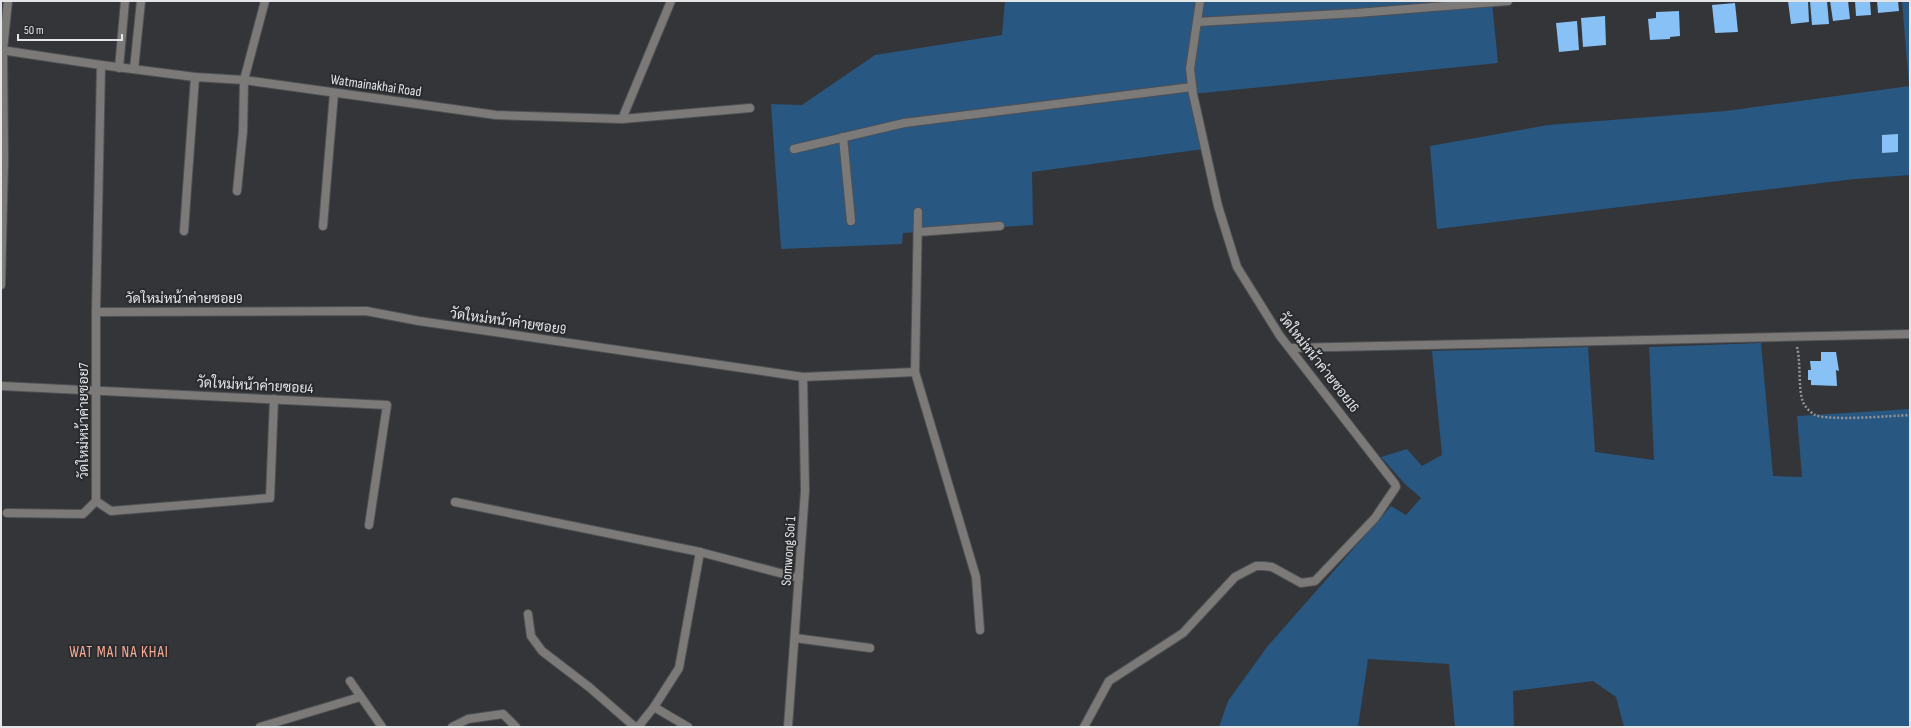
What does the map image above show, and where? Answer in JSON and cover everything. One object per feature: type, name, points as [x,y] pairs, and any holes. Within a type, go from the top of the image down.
[{"type":"street","points":[[1,285],[3,161],[2,50],[8,1]]},
{"type":"street","points":[[119,68],[125,1]]},
{"type":"street","points":[[134,69],[141,1]]},
{"type":"street","points":[[237,191],[243,131],[244,80],[265,1]]},
{"type":"street","points":[[622,119],[671,1]]},
{"type":"street","name":"วัดใหม่หน้าค่ายซอย16","points":[[1084,727],[1109,681],[1123,671],[1152,655],[1183,633],[1234,577],[1256,566],[1264,566],[1272,567],[1301,583],[1315,581],[1375,518],[1396,487],[1358,434],[1280,336],[1237,267],[1216,199],[1204,150],[1192,87],[1190,69],[1200,1]]},
{"type":"street","points":[[1198,22],[1357,13],[1508,1]]},
{"type":"street","name":"Watmainakhai Road","points":[[2,50],[119,68],[244,80],[496,115],[622,119],[750,108]]},
{"type":"street","name":"วัดใหม่หน้าค่ายซอย7","points":[[96,501],[96,312],[101,65]]},
{"type":"street","points":[[184,231],[195,76]]},
{"type":"street","points":[[794,149],[911,122],[1192,87]]},
{"type":"street","points":[[323,226],[334,93]]},
{"type":"street","points":[[843,137],[851,221]]},
{"type":"street","points":[[918,212],[915,372],[976,577],[980,630]]},
{"type":"street","points":[[918,232],[1000,226]]},
{"type":"street","name":"วัดใหม่หน้าค่ายซอย9","points":[[96,312],[366,311],[419,321],[803,377],[915,372]]},
{"type":"street","points":[[1290,348],[1910,334]]},
{"type":"street","name":"Somwong Soi 1","points":[[788,727],[806,491],[803,377]]},
{"type":"street","name":"วัดใหม่หน้าค่ายซอย4","points":[[1,386],[387,405],[369,525]]},
{"type":"street","points":[[7,513],[83,514],[96,501],[111,511],[270,498],[274,399]]},
{"type":"street","points":[[455,502],[700,552],[800,578]]},
{"type":"street","points":[[638,727],[654,707],[679,668],[700,552]]},
{"type":"street","points":[[528,614],[531,636],[542,651],[589,687],[635,727]]},
{"type":"street","points":[[795,638],[870,648]]},
{"type":"street","points":[[350,680],[360,698],[382,727]]},
{"type":"street","points":[[260,727],[360,698]]},
{"type":"street","points":[[654,707],[688,727]]},
{"type":"street","points":[[452,727],[468,719],[503,714],[516,727]]},
{"type":"path","points":[[1794,337],[1800,365],[1802,399],[1806,407],[1813,413],[1830,418],[1910,415]]},
{"type":"shaded area","points":[[1005,1],[1508,1],[1492,2],[1498,63],[1193,94],[1204,149],[1032,172],[1033,225],[903,233],[902,244],[781,249],[771,104],[802,105],[875,55],[1002,35]]},
{"type":"shaded area","points":[[1902,1],[1910,1],[1910,175],[1855,179],[1437,229],[1430,146],[1548,125],[1726,111],[1909,86]]},
{"type":"shaded area","points":[[1761,343],[1773,476],[1802,477],[1797,416],[1910,409],[1910,727],[1624,727],[1616,697],[1593,681],[1513,691],[1514,727],[1455,727],[1449,664],[1368,659],[1358,727],[1219,727],[1228,701],[1267,647],[1391,506],[1406,515],[1421,498],[1405,484],[1381,457],[1407,449],[1422,466],[1442,455],[1432,351],[1588,347],[1595,452],[1654,460],[1649,347]]},
{"type":"building","points":[[1788,1],[1808,1],[1809,22],[1791,24]]},
{"type":"building","points":[[1810,1],[1827,1],[1829,24],[1812,25]]},
{"type":"building","points":[[1830,1],[1848,1],[1850,19],[1833,21]]},
{"type":"building","points":[[1855,1],[1870,1],[1871,15],[1856,16]]},
{"type":"building","points":[[1877,1],[1898,1],[1899,11],[1878,13]]},
{"type":"building","points":[[1735,3],[1738,32],[1715,33],[1712,5]]},
{"type":"building","points":[[1679,11],[1680,36],[1670,37],[1670,39],[1650,40],[1648,19],[1656,18],[1656,12]]},
{"type":"building","points":[[1605,16],[1606,45],[1583,47],[1581,18]]},
{"type":"building","points":[[1577,21],[1579,50],[1559,52],[1556,23]]},
{"type":"building","points":[[1898,134],[1898,152],[1882,153],[1882,135]]},
{"type":"building","points":[[1821,352],[1836,352],[1839,371],[1836,370],[1837,386],[1811,385],[1811,380],[1808,380],[1808,370],[1811,370],[1810,361],[1821,361]]},
{"type":"district","name":"WAT MAI NA KHAI","points":[[119,652]]}]
